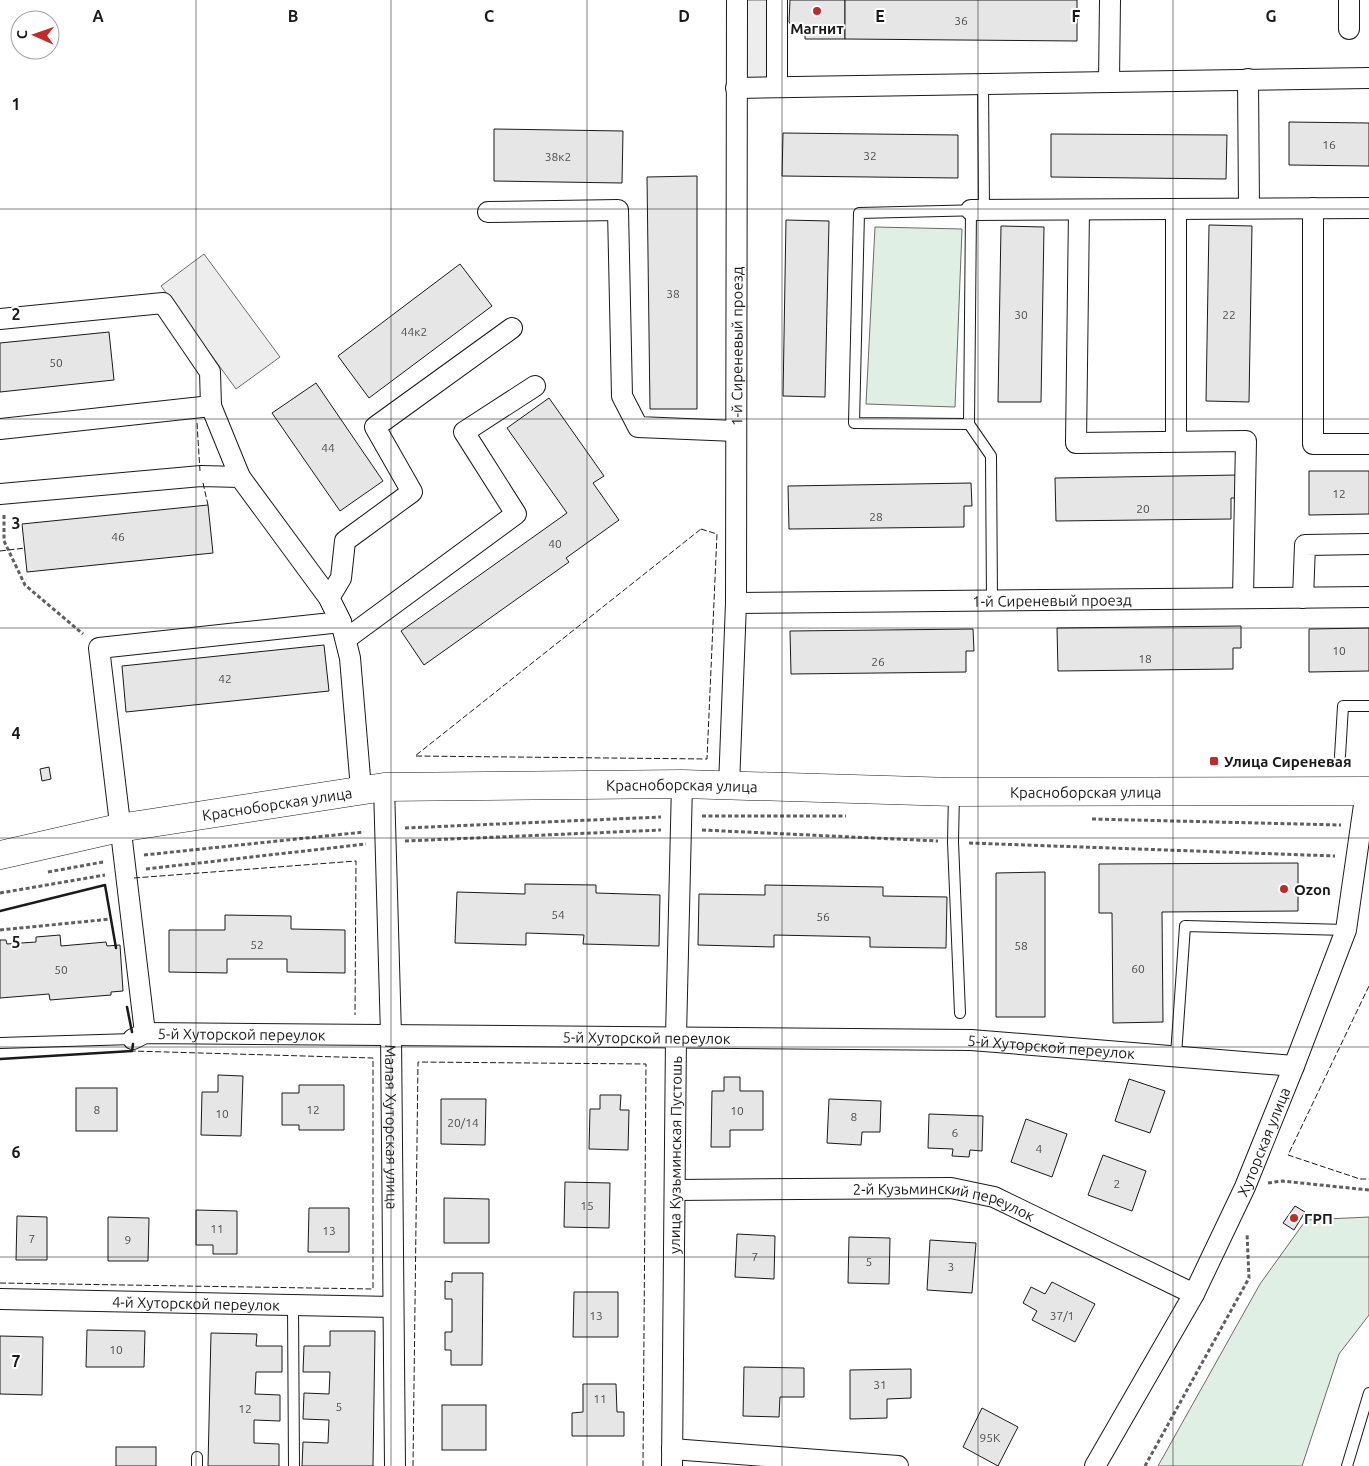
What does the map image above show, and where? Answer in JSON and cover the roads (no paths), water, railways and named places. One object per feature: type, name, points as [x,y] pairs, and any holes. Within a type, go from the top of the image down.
[{"type":"street","name":"1-й Сиреневый проезд","points":[[729,786],[736,603],[737,0]]},
{"type":"street","points":[[777,0],[778,87]]},
{"type":"street","points":[[1109,81],[1110,0]]},
{"type":"street","points":[[1349,0],[1349,29]]},
{"type":"street","points":[[736,88],[1369,78]]},
{"type":"street","points":[[1248,79],[1249,208]]},
{"type":"street","points":[[1313,208],[1313,444],[1369,444]]},
{"type":"street","points":[[971,210],[1369,208]]},
{"type":"street","points":[[1176,209],[1176,441]]},
{"type":"street","points":[[488,212],[618,210],[622,396],[638,428],[736,431]]},
{"type":"street","points":[[1080,210],[1076,443],[1246,441],[1243,598]]},
{"type":"street","points":[[0,319],[163,303],[210,372],[211,406],[0,429]]},
{"type":"street","points":[[329,598],[341,578],[345,541],[412,492],[375,427],[512,328]]},
{"type":"street","points":[[139,1036],[99,648],[343,631],[516,514],[464,432],[535,386]]},
{"type":"street","name":"Малая Хуторская улица","points":[[211,406],[240,477],[329,598],[343,631],[350,658],[372,788],[390,1035],[395,1466]]},
{"type":"street","points":[[2,504],[201,476],[240,477]]},
{"type":"street","points":[[1303,598],[1305,545],[1369,544]]},
{"type":"street","name":"1-й Сиреневый проезд","points":[[736,603],[1369,597]]},
{"type":"street","name":"Красноборская улица","points":[[0,855],[119,828],[372,788],[682,784],[954,792],[1368,791]]},
{"type":"street","name":"улица Кузьминская Пустошь","points":[[672,1458],[676,1036],[682,784]]},
{"type":"street","name":"Хуторская улица","points":[[1095,1466],[1194,1294],[1245,1187],[1294,1066],[1346,930],[1368,791]]},
{"type":"street","name":"5-й Хуторской переулок","points":[[139,1036],[676,1036],[971,1040],[1294,1066]]},
{"type":"street","name":"2-й Кузьминский переулок","points":[[675,1190],[951,1188],[994,1197],[1194,1294]]},
{"type":"street","name":"4-й Хуторской переулок","points":[[0,1299],[392,1307]]},
{"type":"street","points":[[672,1458],[898,1466]]},
{"type":"lane","points":[[968,424],[854,423],[859,213],[984,210],[983,83]]},
{"type":"lane","points":[[971,210],[968,424],[991,456],[992,600]]},
{"type":"lane","points":[[1340,756],[1344,706],[1369,706]]},
{"type":"lane","points":[[954,792],[953,842],[960,1013]]},
{"type":"lane","points":[[1176,1055],[1185,926],[1346,930]]},
{"type":"lane","name":"5-й Хуторской переулок","points":[[0,1043],[139,1036]]},
{"type":"lane","points":[[293,1304],[294,1466]]},
{"type":"lane","points":[[1347,1466],[1369,1393]]},
{"type":"place","name":"Магнит","points":[[817,11]]},
{"type":"place","name":"Улица Сиреневая","points":[[1214,761]]},
{"type":"place","name":"Ozon","points":[[1284,889]]},
{"type":"place","name":"ГРП","points":[[1294,1218]]}]
